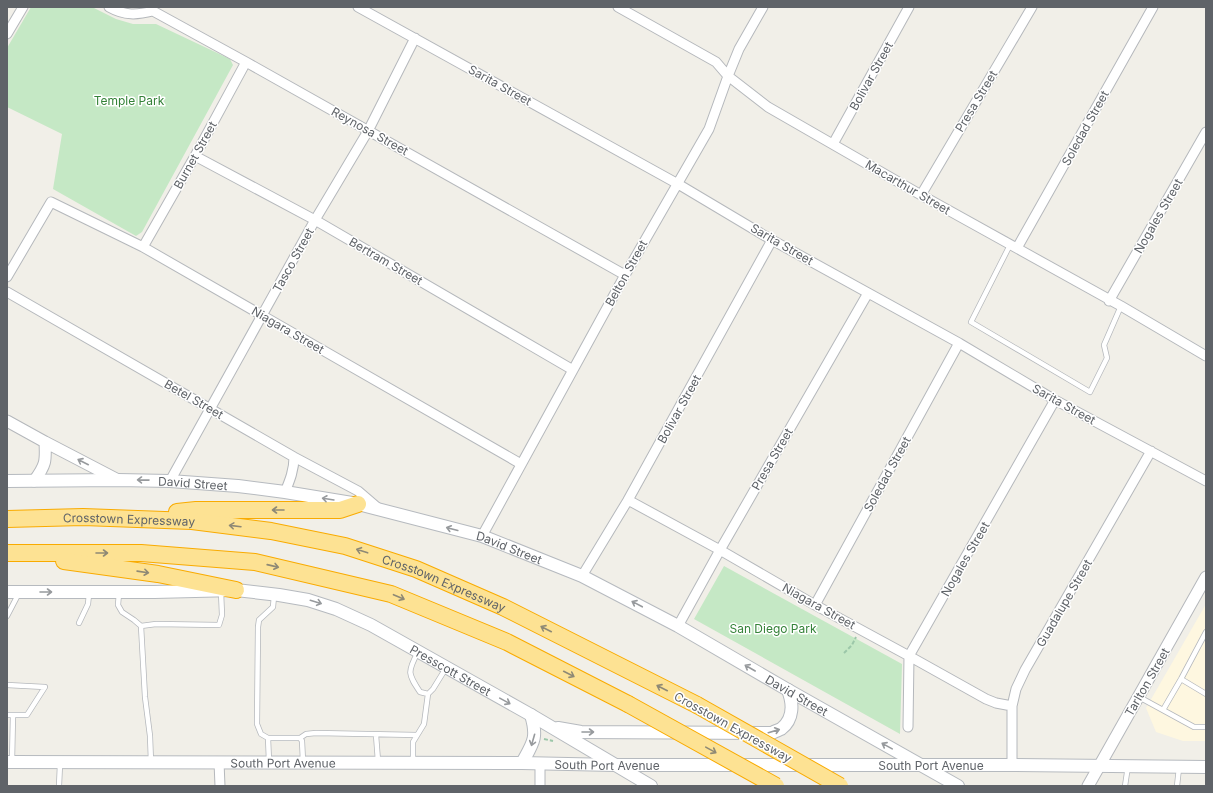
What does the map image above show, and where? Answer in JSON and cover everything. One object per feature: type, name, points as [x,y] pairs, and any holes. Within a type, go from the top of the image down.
[{"type":"highway","points":[[83,518],[196,510],[340,510],[358,504]]},
{"type":"highway","name":"Crosstown Expressway","points":[[7,519],[83,518],[192,521],[271,531],[345,546],[416,569],[503,607],[697,705],[840,786]]},
{"type":"highway","points":[[7,553],[158,574],[226,589]]},
{"type":"highway","points":[[7,553],[140,553],[256,562],[391,594],[507,642],[628,704],[776,786]]},
{"type":"main road","name":"David Street","points":[[7,481],[170,481],[238,486],[358,504],[482,536],[582,576],[678,626],[958,786]]},
{"type":"main road","points":[[7,592],[119,592],[226,589]]},
{"type":"main road","name":"Presscott Street","points":[[226,589],[274,594],[308,600],[336,609],[371,625],[531,715],[651,786]]},
{"type":"main road","points":[[550,726],[582,732],[772,733],[782,728],[788,720],[792,709],[788,690]]},
{"type":"main road","points":[[522,763],[532,746],[535,732],[531,715]]},
{"type":"main road","name":"South Port Avenue","points":[[10,762],[1206,766]]},
{"type":"street","points":[[7,34],[23,7]]},
{"type":"street","name":"Reynosa Street","points":[[109,7],[118,12],[139,15],[154,9],[625,275]]},
{"type":"street","name":"Sarita Street","points":[[358,7],[678,184],[772,240],[959,343],[1055,400],[1206,481]]},
{"type":"street","name":"Macarthur Street","points":[[618,7],[716,62],[728,76],[768,106],[921,195],[1120,306],[1206,356]]},
{"type":"street","name":"Belton Street","points":[[482,536],[625,275],[709,129],[739,49],[763,7]]},
{"type":"street","name":"Bolivar Street","points":[[833,144],[909,7]]},
{"type":"street","name":"Presa Street","points":[[921,195],[1032,7]]},
{"type":"street","name":"Soledad Street","points":[[1014,247],[1153,7]]},
{"type":"street","name":"Tasco Street","points":[[170,481],[316,220],[368,131],[415,38]]},
{"type":"street","name":"Burnet Street","points":[[143,247],[246,62]]},
{"type":"street","name":"Nogales Street","points":[[1110,301],[1206,132]]},
{"type":"street","name":"Bertram Street","points":[[195,156],[316,220],[573,370]]},
{"type":"street","name":"Niagara Street","points":[[7,277],[51,202],[143,247],[521,464]]},
{"type":"street","name":"Bolivar Street","points":[[582,576],[628,500],[772,240]]},
{"type":"street","name":"Betel Street","points":[[7,292],[294,457],[358,491],[379,509]]},
{"type":"street","name":"Presa Street","points":[[678,626],[868,293]]},
{"type":"street","name":"Soledad Street","points":[[815,605],[959,343]]},
{"type":"street","name":"Nogales Street","points":[[908,727],[910,656],[1055,400]]},
{"type":"street","points":[[7,421],[118,480]]},
{"type":"street","points":[[34,481],[43,469],[46,456],[45,442]]},
{"type":"street","name":"Guadalupe Street","points":[[1012,765],[1012,706],[1016,689],[1025,670],[1150,451]]},
{"type":"street","points":[[285,492],[294,468],[294,457]]},
{"type":"street","name":"Niagara Street","points":[[628,500],[986,699],[996,703],[1012,706]]},
{"type":"street","name":"Tarlton Street","points":[[1088,786],[1206,577]]},
{"type":"street","points":[[219,762],[220,786]]},
{"type":"street","points":[[540,763],[540,786]]},
{"type":"lane","points":[[1014,247],[971,322],[1090,392],[1107,358],[1104,345],[1120,306]]},
{"type":"lane","points":[[141,626],[156,624],[219,625],[226,589]]},
{"type":"lane","points":[[7,616],[20,592]]},
{"type":"lane","points":[[79,623],[88,604],[89,592]]},
{"type":"lane","points":[[119,592],[118,606],[122,612],[141,626],[145,697],[150,736],[151,762]]},
{"type":"lane","points":[[274,594],[273,607],[259,620],[258,627],[257,724],[261,734],[268,738],[300,738],[306,734],[316,733],[417,736]]},
{"type":"lane","points":[[1163,710],[1206,632]]},
{"type":"lane","points":[[418,652],[411,665],[410,675],[420,692],[428,694]]},
{"type":"lane","points":[[413,763],[413,742],[424,724],[428,694],[433,689],[446,667]]},
{"type":"lane","points":[[1181,679],[1206,694]]},
{"type":"lane","points":[[7,686],[45,687],[27,715],[7,715]]},
{"type":"lane","points":[[1138,696],[1194,727],[1206,727]]},
{"type":"lane","points":[[10,762],[13,715]]},
{"type":"lane","points":[[376,735],[378,763]]},
{"type":"lane","points":[[268,738],[270,762]]},
{"type":"lane","points":[[300,738],[302,741],[303,763]]},
{"type":"lane","points":[[59,786],[60,762]]},
{"type":"lane","points":[[1125,786],[1128,766]]},
{"type":"lane","points":[[1177,786],[1179,766]]},
{"type":"path","points":[[844,654],[852,645],[860,629]]},
{"type":"path","points":[[540,739],[558,742]]},
{"type":"shaded area","points":[[1206,604],[1206,741],[1183,741],[1156,732],[1146,708]]},
{"type":"green space","name":"Temple Park","points":[[31,7],[92,7],[116,19],[133,24],[156,24],[230,59],[233,65],[142,232],[136,236],[53,189],[62,134],[7,107],[7,48]]},
{"type":"green space","name":"San Diego Park","points":[[724,566],[902,664],[900,734],[694,619]]}]
